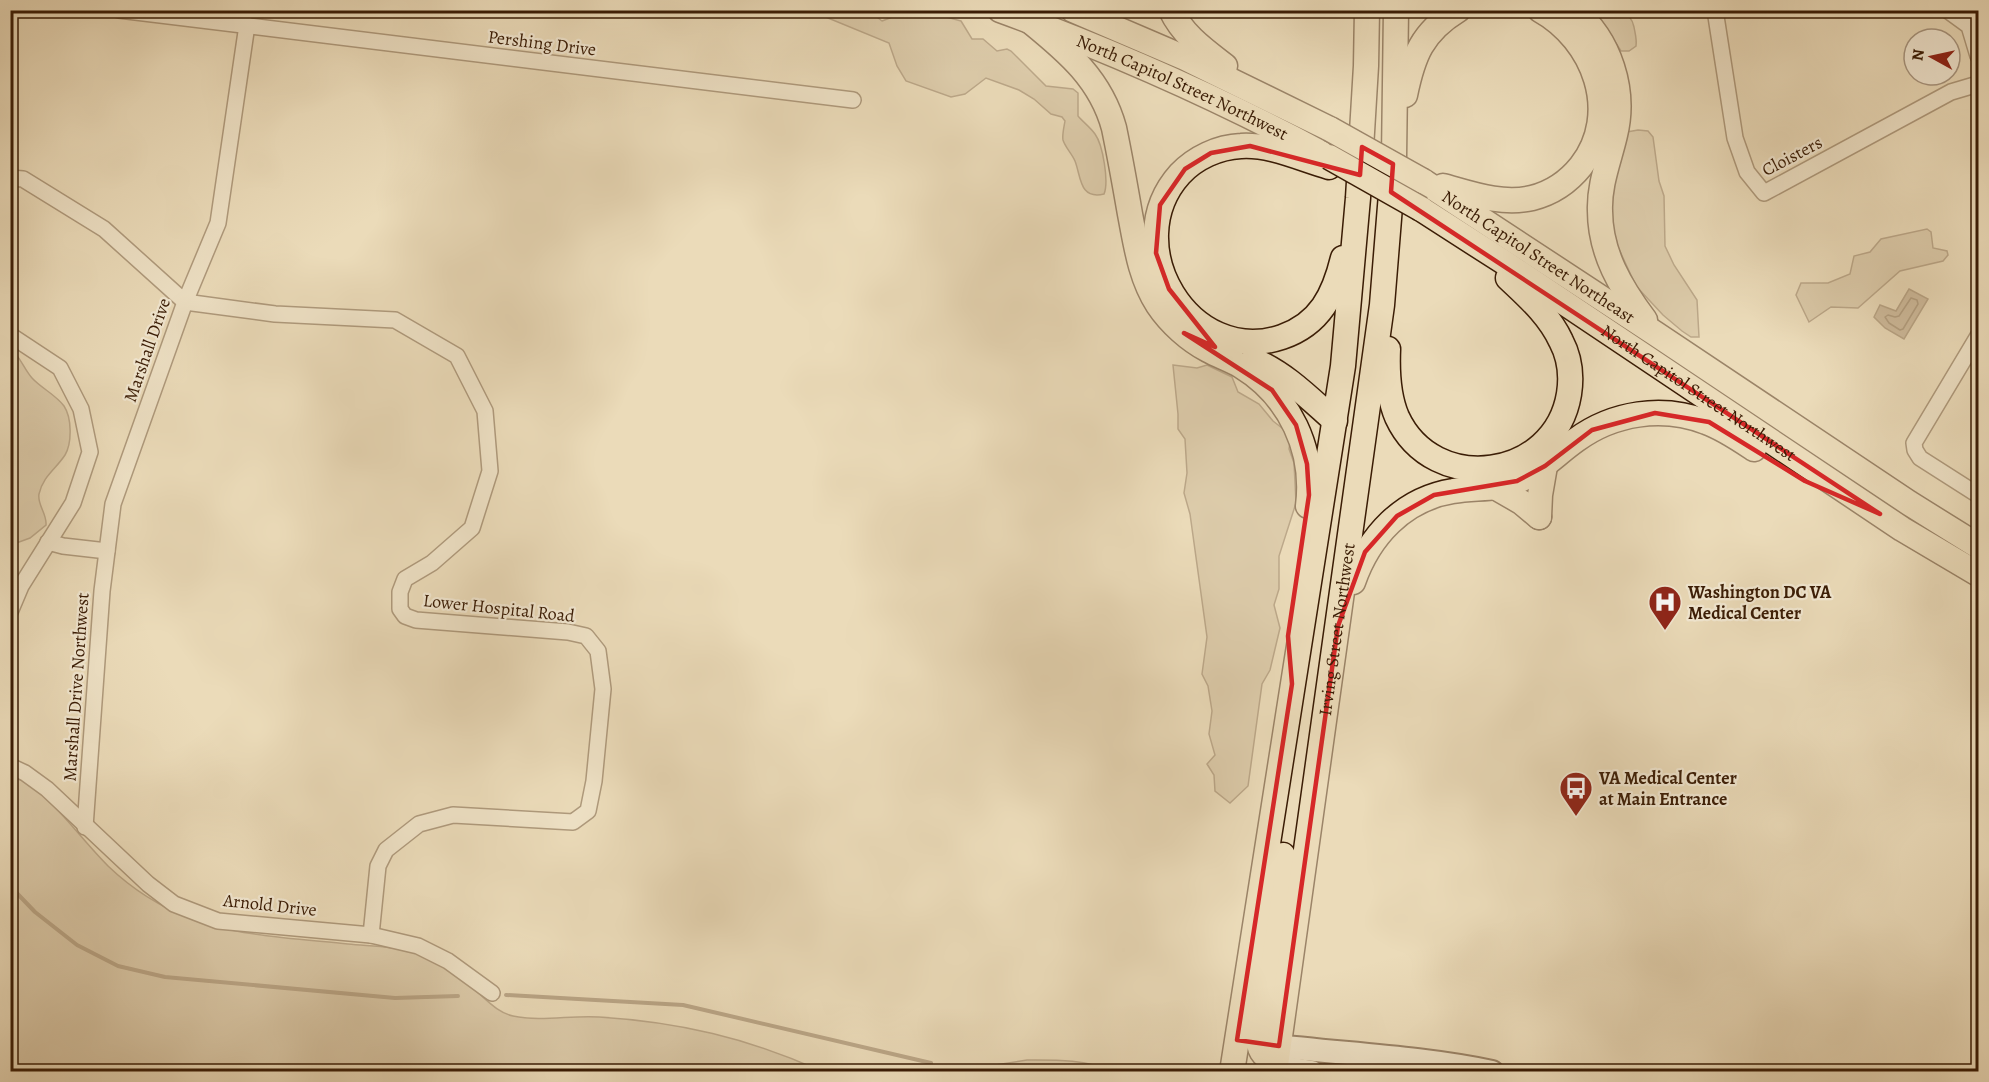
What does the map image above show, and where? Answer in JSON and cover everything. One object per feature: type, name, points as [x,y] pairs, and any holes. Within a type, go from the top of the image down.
[{"type":"main road","name":"North Capitol Street Northwest","points":[[1000,10],[1104,50],[1170,79],[1329,162]]},
{"type":"main road","name":"North Capitol Street Northeast","points":[[1073,10],[1260,93],[1423,181],[1916,508],[1978,546]]},
{"type":"main road","points":[[1171,10],[1179,25],[1190,38],[1260,93]]},
{"type":"main road","points":[[1358,10],[1366,66]]},
{"type":"main road","points":[[1361,187],[1329,162],[1269,148],[1241,146],[1211,153],[1185,170],[1171,186],[1160,206],[1155,242],[1163,277],[1183,308],[1202,325],[1234,339],[1253,341],[1272,339],[1299,329],[1319,312],[1336,287],[1361,187],[1367,10]]},
{"type":"main road","points":[[1394,156],[1396,10]]},
{"type":"main road","points":[[1394,156],[1410,73],[1419,48],[1439,23],[1458,10]]},
{"type":"main road","points":[[1423,181],[1493,199],[1522,200],[1541,195],[1559,186],[1574,174],[1586,159],[1594,143],[1600,122],[1597,78],[1577,40],[1564,26],[1540,10]]},
{"type":"main road","points":[[1574,10],[1604,47],[1617,90],[1616,134],[1601,190],[1600,213],[1604,242],[1620,283],[1656,334]]},
{"type":"main road","points":[[1031,22],[1081,66],[1102,96],[1114,128],[1143,273],[1151,293],[1163,312],[1184,333],[1210,351],[1240,366],[1272,390],[1291,415],[1303,444],[1309,475],[1309,495],[1288,636],[1288,664],[1293,684]]},
{"type":"main road","name":"Irving Street Northwest","points":[[1265,1053],[1338,626],[1378,338],[1394,156]]},
{"type":"main road","name":"North Capitol Street Northwest","points":[[1361,187],[1421,209],[1880,514],[1978,574]]},
{"type":"main road","name":"Irving Street Northwest","points":[[1265,1053],[1283,753],[1333,431],[1349,308],[1361,187]]},
{"type":"main road","points":[[1389,230],[1395,256],[1395,268],[1388,353],[1389,381],[1397,417],[1416,444],[1435,458],[1459,467],[1484,469],[1507,465],[1523,458],[1550,435],[1566,406],[1570,372],[1564,347],[1552,324],[1531,300],[1465,237]]},
{"type":"main road","points":[[1184,333],[1268,367],[1287,380],[1333,431],[1337,478],[1322,576],[1265,1053]]},
{"type":"main road","points":[[1338,626],[1365,552],[1388,523],[1406,509],[1434,495],[1495,487],[1517,481],[1545,466],[1582,435],[1612,421],[1643,414],[1677,414],[1714,425],[1805,481],[1880,514]]},
{"type":"main road","points":[[1495,487],[1521,502],[1539,517],[1545,466]]},
{"type":"main road","name":"Irving Street Northwest","points":[[1232,1071],[1265,1053]]},
{"type":"street","name":"Pershing Drive","points":[[119,10],[226,16],[247,26],[853,100]]},
{"type":"street","name":"Cloisters","points":[[1715,10],[1735,138],[1747,172],[1764,193],[1951,92],[1978,84]]},
{"type":"street","points":[[1947,10],[1969,26],[1978,56]]},
{"type":"street","name":"Marshall Drive","points":[[106,551],[113,504],[185,302],[218,223],[247,26]]},
{"type":"street","points":[[10,178],[22,179],[104,229],[185,302]]},
{"type":"street","name":"Lower Hospital Road","points":[[185,302],[275,314],[395,320],[457,356],[485,411],[490,471],[472,528],[432,563],[405,579],[400,592],[400,609],[405,616],[416,620],[568,632],[586,636],[598,651],[603,689],[594,781],[588,811],[573,822],[453,814],[419,824],[386,850],[378,866],[371,935]]},
{"type":"street","points":[[10,335],[60,368],[81,409],[90,452],[73,503],[21,586],[10,612]]},
{"type":"street","points":[[1978,336],[1914,443],[1920,458],[1978,495]]},
{"type":"street","points":[[48,542],[106,551]]},
{"type":"street","name":"Marshall Drive Northwest","points":[[86,827],[106,551]]},
{"type":"street","name":"Arnold Drive","points":[[10,765],[47,789],[148,885],[174,904],[218,921],[371,935],[418,946],[448,961],[492,993]]},
{"type":"street","points":[[1265,1053],[1322,1052],[1390,1056],[1492,1071]]},
{"type":"street","points":[[1265,1053],[1287,1068],[1312,1071]]},
{"type":"highlighted area","points":[[1250,146],[1360,175],[1362,147],[1393,164],[1391,192],[1880,514],[1805,481],[1709,422],[1655,413],[1592,430],[1545,466],[1517,481],[1434,495],[1397,516],[1365,552],[1338,626],[1279,1046],[1237,1040],[1292,684],[1288,636],[1309,495],[1307,464],[1296,425],[1272,390],[1184,333],[1215,347],[1169,289],[1156,253],[1160,205],[1185,169],[1211,153]]},
{"type":"shaded area","points":[[1617,10],[1628,15],[1634,27],[1636,46],[1629,51],[1621,51],[1602,22],[1590,11]]},
{"type":"shaded area","points":[[811,11],[869,11],[882,21],[903,14],[921,13],[961,21],[972,39],[983,39],[997,51],[1007,49],[1011,51],[1046,86],[1073,89],[1078,93],[1078,116],[1095,134],[1103,155],[1104,194],[1096,195],[1085,190],[1075,161],[1063,140],[1065,121],[1062,117],[1051,114],[1034,99],[1019,90],[986,78],[965,94],[951,97],[906,81],[897,66],[889,43]]},
{"type":"shaded area","points":[[1648,131],[1653,137],[1659,181],[1664,196],[1665,246],[1674,265],[1697,300],[1699,337],[1691,337],[1682,331],[1663,315],[1636,286],[1618,247],[1613,228],[1611,200],[1614,180],[1627,132]]},
{"type":"shaded area","points":[[1927,229],[1931,232],[1933,248],[1947,251],[1948,255],[1943,261],[1900,271],[1858,308],[1831,307],[1809,322],[1796,295],[1801,283],[1828,283],[1850,274],[1854,256],[1870,252],[1881,239]]},
{"type":"shaded area","points":[[10,348],[32,378],[64,406],[69,417],[70,430],[65,455],[47,477],[39,494],[46,525],[30,538],[11,545]]},
{"type":"shaded area","points":[[1173,365],[1197,368],[1207,365],[1232,377],[1238,392],[1259,404],[1273,421],[1291,435],[1289,449],[1294,463],[1296,503],[1279,556],[1279,589],[1274,605],[1280,628],[1270,670],[1262,684],[1248,786],[1230,803],[1215,791],[1214,775],[1207,764],[1215,755],[1209,734],[1212,711],[1208,686],[1202,674],[1207,637],[1190,514],[1184,493],[1187,473],[1185,439],[1178,429]]},
{"type":"shaded area","points":[[10,773],[44,796],[100,858],[127,883],[147,897],[192,919],[248,933],[411,951],[445,968],[493,1006],[513,1016],[629,1019],[685,1028],[767,1049],[821,1071],[11,1071]]},
{"type":"shaded area","points":[[1027,1060],[1080,1062],[1110,1071],[973,1071],[976,1068]]},
{"type":"water","points":[[1909,289],[1928,299],[1904,339],[1885,328],[1874,317],[1880,305],[1896,311]]},
{"type":"waterway","points":[[10,886],[35,912],[77,945],[118,966],[165,977],[395,998],[458,996]]},
{"type":"waterway","points":[[506,995],[683,1005],[931,1063]]},
{"type":"place","name":"Washington DC VA Medical Center","points":[[1665,631]]},
{"type":"place","name":"VA Medical Center at Main Entrance","points":[[1576,817]]}]
